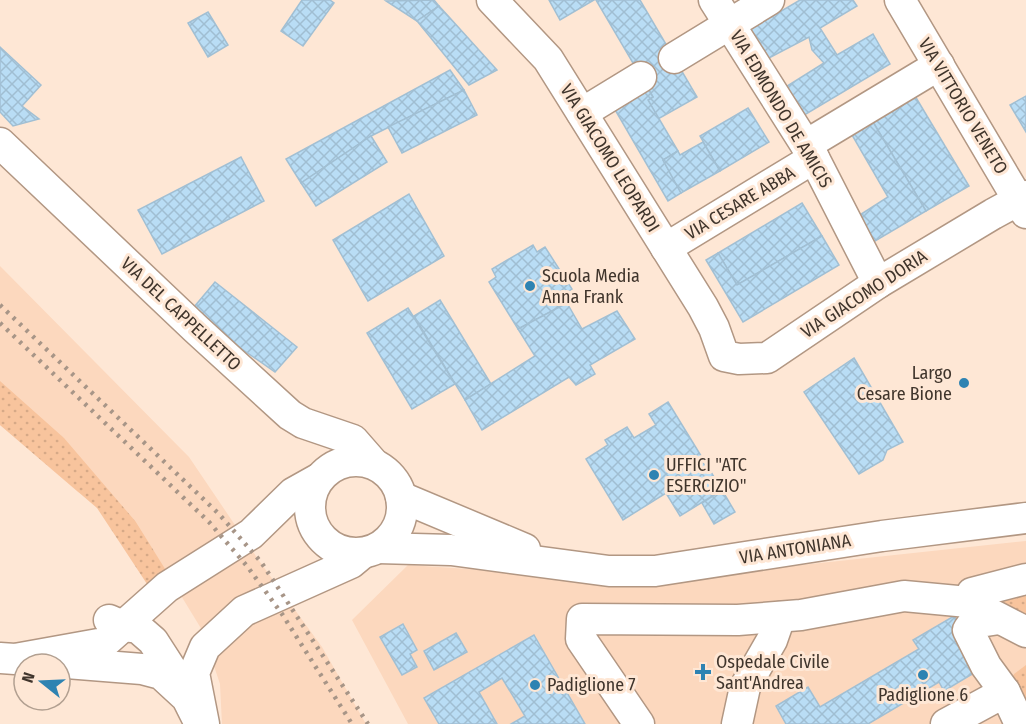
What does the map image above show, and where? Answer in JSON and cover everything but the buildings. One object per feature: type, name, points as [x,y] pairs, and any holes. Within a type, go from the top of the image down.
[{"type":"street","name":"VIA GIACOMO LEOPARDI","points":[[492,0],[548,58],[714,328]]},
{"type":"street","name":"VIA EDMONDO DE AMICIS","points":[[714,0],[810,151],[878,283]]},
{"type":"street","points":[[674,57],[770,0]]},
{"type":"street","name":"VIA VITTORIO VENETO","points":[[900,0],[1023,203]]},
{"type":"street","name":"VIA CESARE ABBA","points":[[666,248],[939,65]]},
{"type":"street","points":[[582,113],[641,77]]},
{"type":"street","name":"VIA DEL CAPPELLETTO","points":[[0,143],[284,410],[303,423],[353,440],[374,464]]},
{"type":"street","name":"VIA GIACOMO DORIA","points":[[714,328],[724,356],[739,359],[767,358],[878,283],[1023,203]]},
{"type":"street","points":[[6,659],[112,636],[155,592],[251,534],[293,493],[318,479],[330,468],[344,462],[359,460],[374,464],[391,478],[401,497],[402,512],[398,526],[390,538],[351,563],[244,611],[205,647],[194,673],[202,724]]},
{"type":"street","points":[[318,479],[311,493],[309,508],[312,523],[320,537],[332,547],[347,553],[371,550]]},
{"type":"street","name":"VIA ANTONIANA","points":[[401,497],[563,566]]},
{"type":"street","name":"VIA ANTONIANA","points":[[371,550],[451,550],[609,571],[655,571],[882,536],[1026,518]]},
{"type":"street","points":[[251,534],[297,521],[312,523]]},
{"type":"street","points":[[968,602],[972,593],[1026,579]]},
{"type":"street","points":[[639,724],[581,639],[582,619],[738,620],[801,615],[904,596],[968,602],[1026,632]]},
{"type":"street","points":[[737,724],[745,687],[772,640],[780,617]]},
{"type":"street","points":[[999,619],[973,623],[968,630],[986,666],[1005,692],[1020,724]]},
{"type":"street","points":[[6,659],[112,636],[138,628],[153,641],[173,672],[196,685]]},
{"type":"street","points":[[112,636],[142,669],[161,674],[187,698],[202,724]]},
{"type":"street","points":[[946,724],[1005,692]]},
{"type":"shaded area","points":[[0,266],[189,457],[260,562],[322,647],[366,724],[222,724],[220,684],[202,630],[136,522],[78,492],[0,425]]},
{"type":"shaded area","points":[[0,381],[64,438],[136,522],[167,572],[147,584],[97,508],[0,425]]},
{"type":"shaded area","name":"Ospedale Civile Sant'Andrea","points":[[1026,541],[1026,724],[408,724],[352,620],[408,565],[652,581]]},
{"type":"shaded area","points":[[1026,587],[1026,626],[977,601]]},
{"type":"shaded area","points":[[1026,665],[1026,708],[1011,681],[1014,674]]},
{"type":"railway","points":[[0,305],[219,514],[261,562],[368,724]]},
{"type":"railway","points":[[0,323],[209,522],[247,566],[282,614],[352,724]]},
{"type":"place","name":"Scuola Media Anna Frank","points":[[530,286]]},
{"type":"place","name":"Largo Cesare Bione","points":[[964,383]]},
{"type":"place","name":"UFFICI \"ATC ESERCIZIO\"","points":[[654,475]]},
{"type":"place","name":"Ospedale Civile Sant'Andrea","points":[[703,672]]},
{"type":"place","name":"Padiglione 6","points":[[923,675]]},
{"type":"place","name":"Padiglione 7","points":[[535,685]]}]
